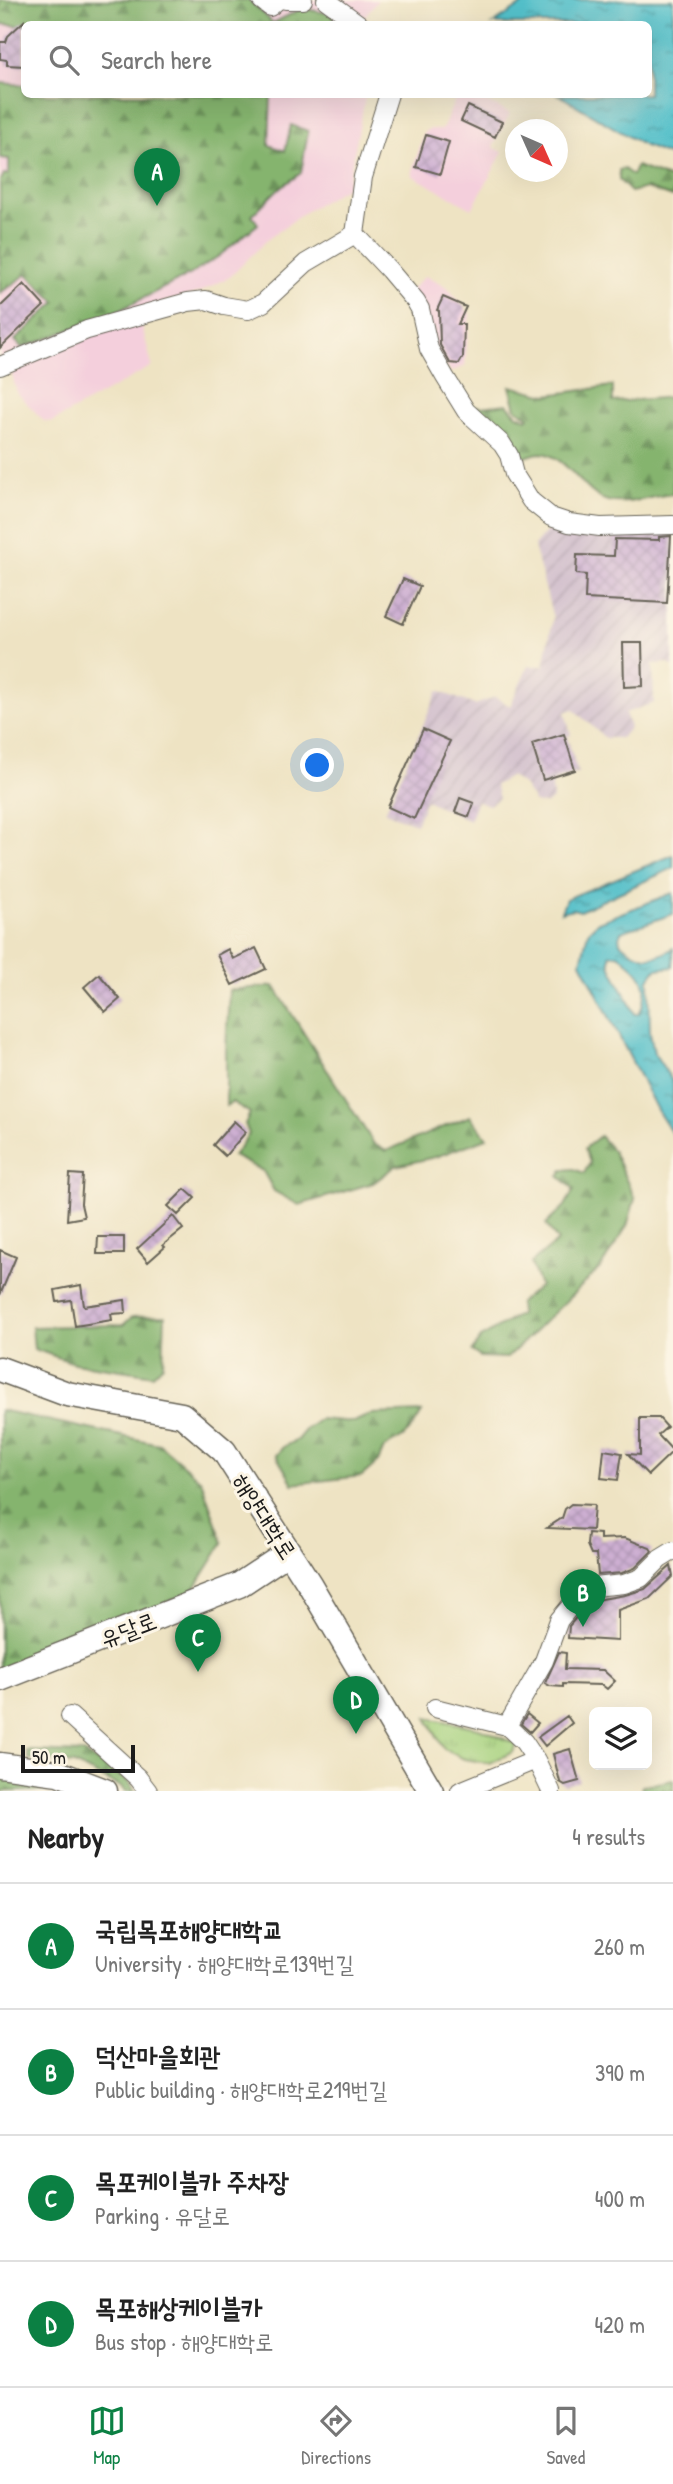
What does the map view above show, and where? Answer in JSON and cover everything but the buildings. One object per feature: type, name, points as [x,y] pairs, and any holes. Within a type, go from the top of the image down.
[{"type":"street","points":[[261,0],[270,7],[278,0]]},
{"type":"street","points":[[285,0],[303,0]]},
{"type":"street","points":[[326,0],[355,21]]},
{"type":"street","points":[[355,234],[363,177],[388,98]]},
{"type":"street","points":[[0,366],[88,330],[188,302],[206,300],[248,310],[263,303],[306,263],[355,234]]},
{"type":"street","points":[[355,234],[416,302],[429,349],[445,377],[467,411],[502,444],[509,455],[514,474],[534,503],[551,517],[569,523],[600,527],[673,525]]},
{"type":"street","name":"해양대학로","points":[[0,1369],[67,1394],[182,1415],[223,1451],[289,1552],[431,1791]]},
{"type":"street","points":[[507,1726],[544,1661],[559,1620],[583,1591],[624,1584],[641,1577],[673,1551]]},
{"type":"street","name":"유달로","points":[[0,1679],[239,1585],[289,1552]]},
{"type":"street","points":[[435,1708],[507,1726],[524,1742],[551,1791]]},
{"type":"street","points":[[70,1716],[138,1778],[148,1791]]},
{"type":"street","points":[[460,1791],[536,1760]]},
{"type":"street","points":[[0,1765],[58,1773],[105,1791]]},
{"type":"shaded area","points":[[0,0],[378,0],[364,17],[364,21],[21,21],[21,98],[365,98],[347,187],[305,212],[267,240],[230,277],[200,292],[138,310],[152,366],[52,422],[44,421],[17,393],[11,371],[0,360]]},
{"type":"shaded area","points":[[456,98],[478,98],[510,113],[493,147],[503,152],[472,209],[413,176],[412,171],[425,131],[442,130]]},
{"type":"shaded area","points":[[425,276],[447,287],[470,314],[465,366],[451,372],[434,348],[410,291]]},
{"type":"shaded area","points":[[553,524],[580,537],[673,529],[673,667],[668,663],[653,664],[654,703],[625,713],[630,727],[621,738],[605,738],[573,709],[565,712],[571,735],[567,736],[578,773],[555,780],[552,786],[553,799],[546,804],[535,803],[524,786],[511,776],[495,785],[499,798],[489,805],[477,801],[469,820],[426,800],[416,824],[385,812],[438,691],[475,705],[495,697],[510,706],[528,666],[544,666],[553,618],[534,546]]},
{"type":"green space","points":[[0,0],[249,0],[271,21],[21,21],[21,26],[0,24]]},
{"type":"green space","points":[[303,8],[332,14],[335,21],[277,21]]},
{"type":"green space","points":[[0,83],[21,85],[21,98],[271,98],[269,145],[285,151],[291,125],[308,131],[301,173],[277,190],[252,215],[258,224],[219,256],[191,274],[114,313],[22,348],[15,340],[56,302],[27,274],[0,293],[0,182],[4,174],[9,175],[9,159],[0,158]]},
{"type":"green space","points":[[637,166],[673,180],[673,197],[646,188],[631,192],[619,180],[619,170],[624,169],[632,175]]},
{"type":"green space","points":[[510,386],[547,395],[613,386],[613,402],[673,397],[673,494],[632,502],[608,501],[591,491],[567,467],[550,455],[539,453],[520,459],[467,405],[481,407],[507,404],[517,415],[527,419],[529,417],[516,409]]},
{"type":"green space","points":[[274,986],[374,1144],[386,1151],[470,1116],[487,1138],[435,1157],[396,1166],[373,1183],[299,1205],[274,1191],[263,1171],[233,1156],[249,1134],[245,1124],[250,1113],[232,1102],[226,1106],[226,1051],[229,990]]},
{"type":"green space","points":[[600,1136],[613,1151],[635,1199],[627,1226],[601,1267],[507,1358],[480,1357],[472,1351],[481,1338],[520,1314],[519,1303],[540,1286],[531,1263],[558,1241],[546,1224],[565,1206],[574,1189],[559,1176],[563,1170],[574,1169],[584,1173],[590,1163],[585,1148]]},
{"type":"green space","points":[[165,1316],[163,1365],[153,1375],[74,1363],[34,1349],[32,1327],[123,1325],[132,1317]]},
{"type":"green space","points":[[0,1410],[159,1444],[201,1480],[223,1543],[193,1591],[0,1674]]},
{"type":"green space","points":[[422,1412],[412,1428],[384,1448],[378,1462],[362,1476],[293,1484],[276,1455],[320,1419],[354,1422],[371,1414]]},
{"type":"green space","points":[[427,1718],[479,1728],[517,1744],[513,1752],[490,1763],[464,1759],[444,1749]]},
{"type":"green space","points":[[27,1751],[83,1753],[129,1782],[135,1791],[125,1791],[74,1764],[29,1759]]},
{"type":"green space","points":[[0,1776],[63,1783],[81,1791],[0,1791]]},
{"type":"green space","points":[[673,1780],[673,1791],[641,1791],[642,1786]]},
{"type":"water","points":[[529,0],[673,0],[673,157],[643,145],[564,98],[652,98],[652,21],[498,21]]},
{"type":"water","points":[[673,855],[673,868],[580,911],[573,909],[561,912],[566,899]]},
{"type":"water","points":[[673,893],[673,914],[621,932],[619,937],[620,943],[645,957],[658,956],[673,948],[673,967],[656,969],[649,979],[650,1033],[654,1053],[673,1082],[673,1135],[657,1110],[581,962],[588,932],[598,922]],"holes":[[[618,954],[639,973],[645,986],[639,1014],[635,1014],[610,965],[610,955]]]},
{"type":"place","name":"국립목포해양대학교","points":[[157,206]]},
{"type":"place","name":"덕산마을회관","points":[[583,1627]]},
{"type":"place","name":"목포케이블카 주차장","points":[[198,1672]]},
{"type":"place","name":"목포해상케이블카","points":[[356,1734]]}]
